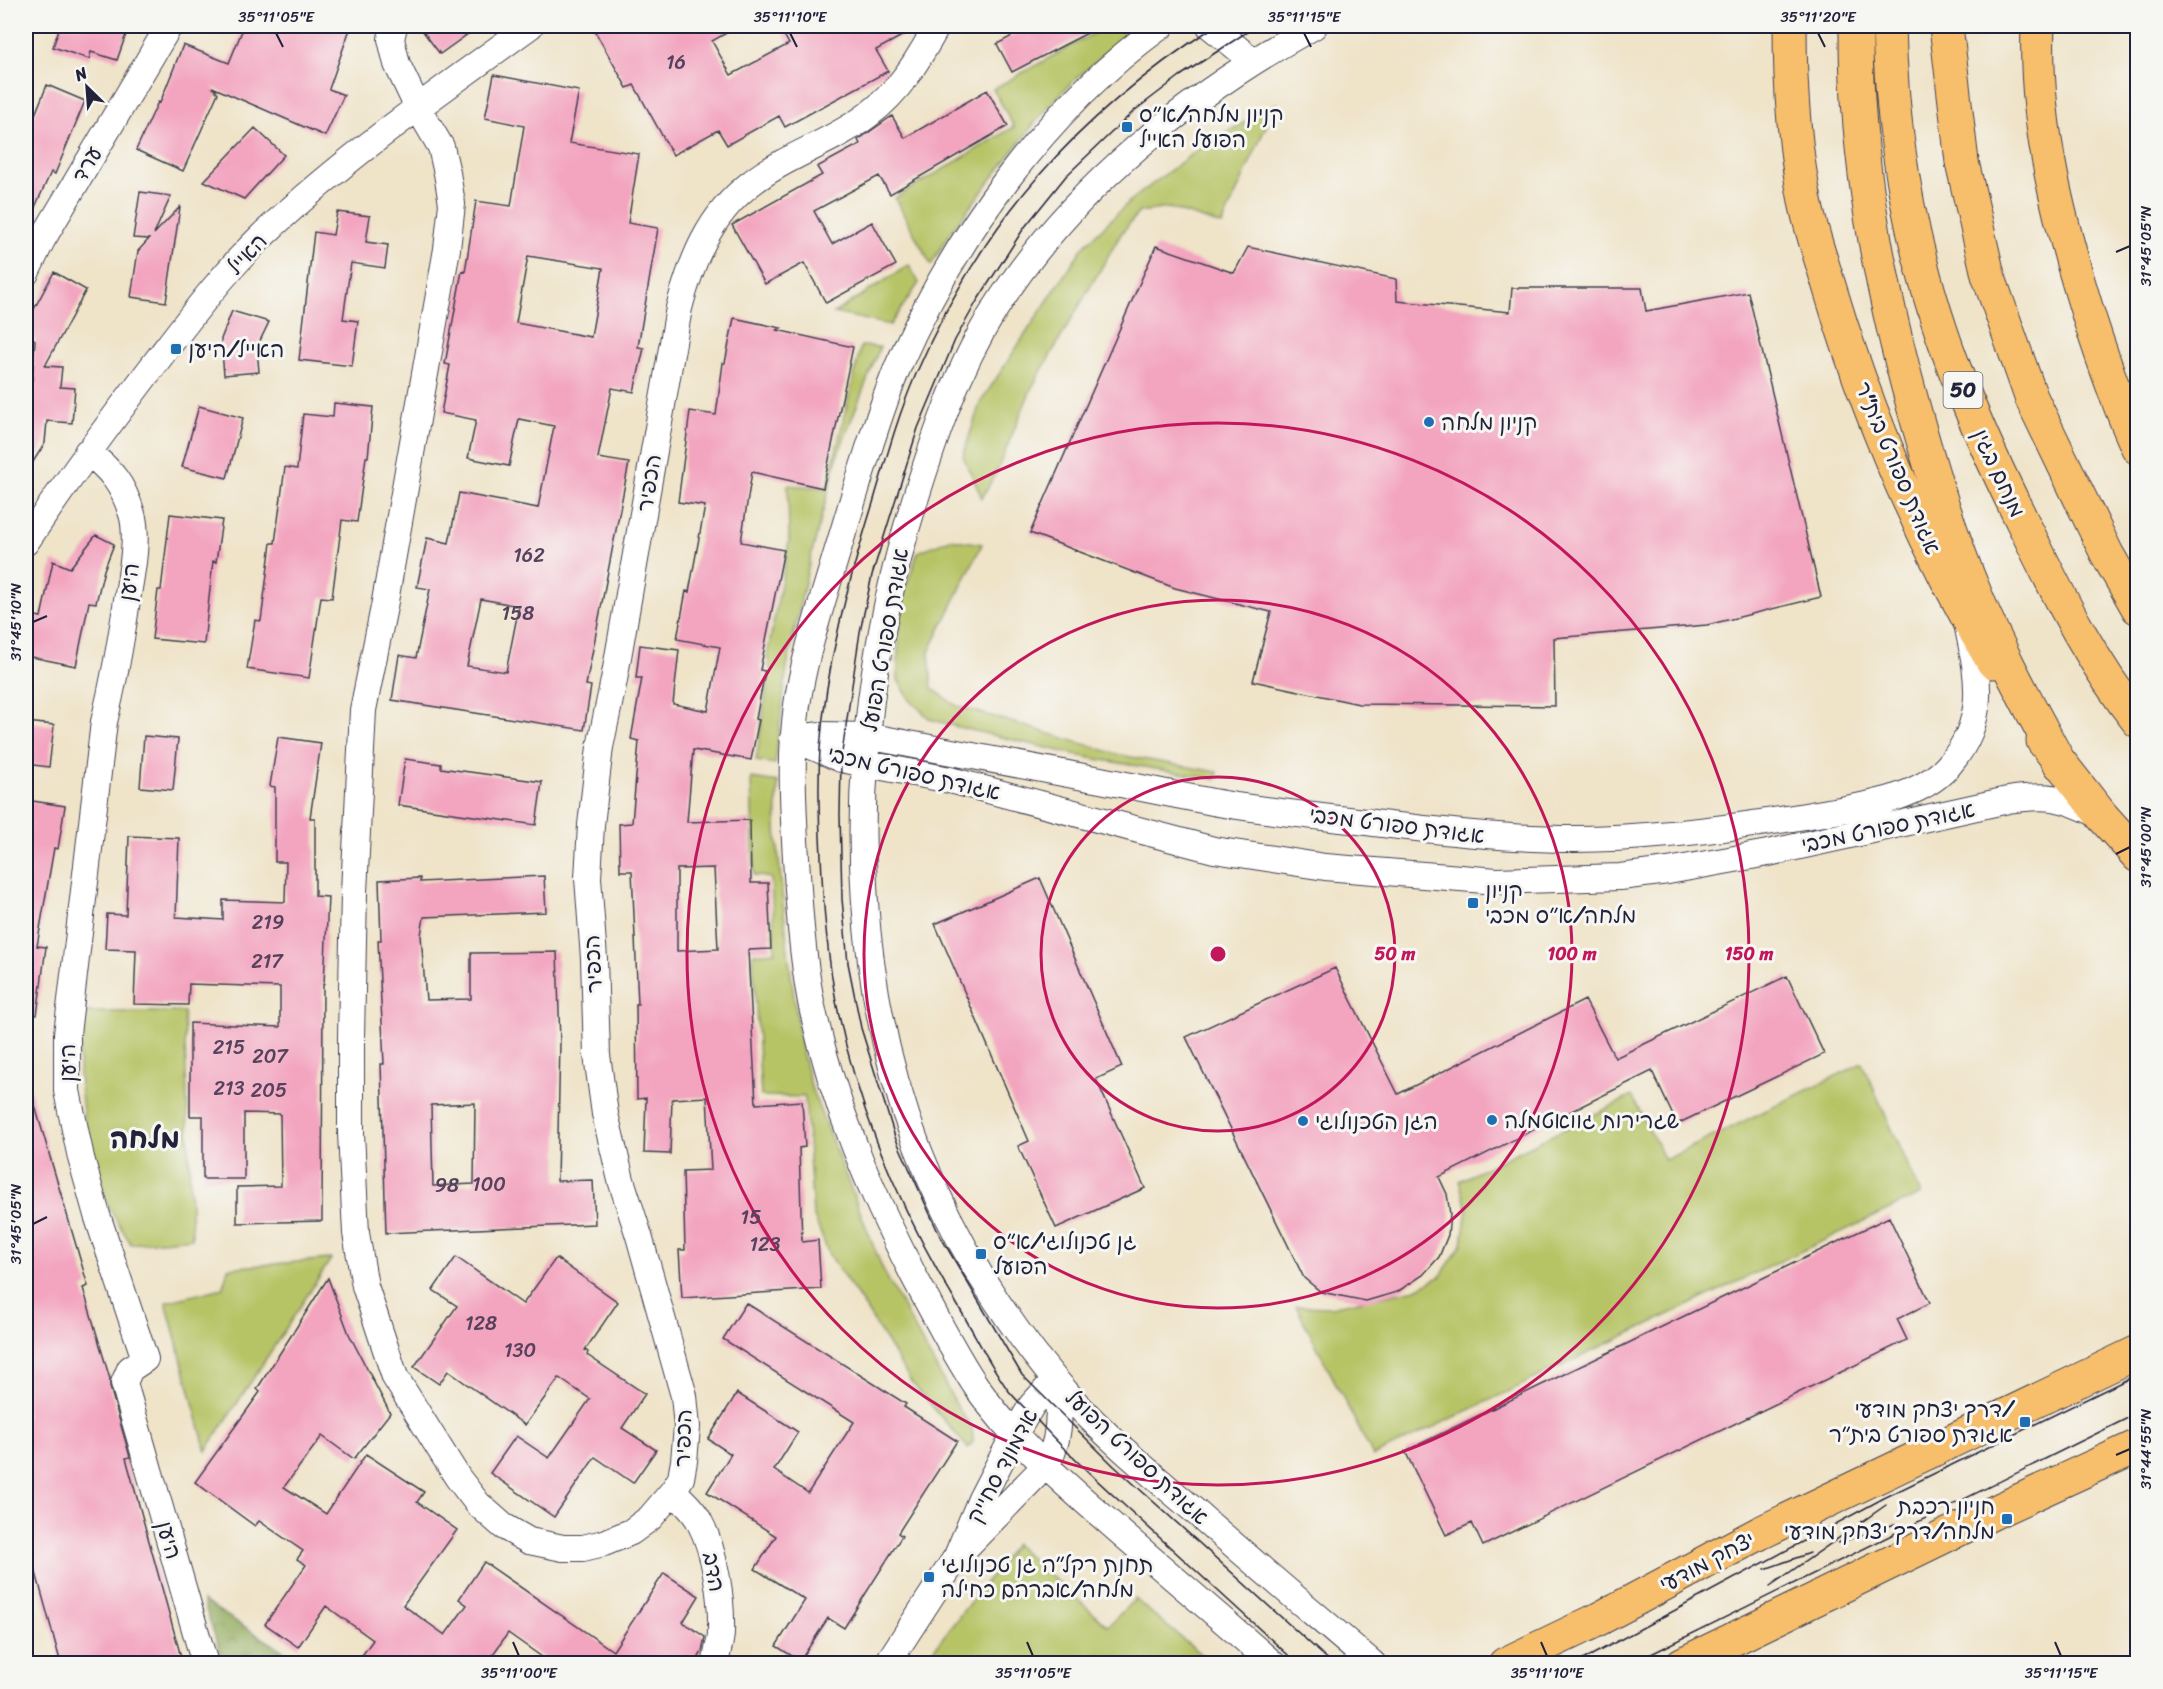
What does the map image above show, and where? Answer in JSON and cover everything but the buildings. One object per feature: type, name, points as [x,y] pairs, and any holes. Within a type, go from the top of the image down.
[{"type":"main road","name":"אגודת ספורט בית\"ר","points":[[1790,26],[1793,111],[1806,206],[1841,327],[1878,429],[1908,500],[1965,615],[2028,719],[2060,764],[2138,856]]},
{"type":"main road","points":[[1856,26],[1859,120],[1868,210],[1889,314],[1918,424],[1948,524],[1977,598],[2060,764]]},
{"type":"main road","name":"מנחם בגין","points":[[1889,26],[1890,74],[1898,151],[1921,264],[1942,332],[1983,440],[2048,574],[2113,689],[2138,721]]},
{"type":"main road","points":[[1946,26],[1962,162],[1972,214],[1988,275],[2023,377],[2107,554],[2138,608]]},
{"type":"main road","points":[[2038,26],[2039,99],[2049,169],[2058,208],[2094,332],[2138,448]]},
{"type":"main road","points":[[2023,377],[2122,541],[2138,563]]},
{"type":"main road","name":"יצחק מודעי","points":[[1505,1664],[1611,1612],[1760,1533],[2138,1352]]},
{"type":"main road","points":[[1682,1664],[2002,1508],[2138,1446]]},
{"type":"street","name":"ערד","points":[[26,273],[42,240],[169,26]]},
{"type":"street","name":"הכפיר","points":[[394,26],[391,39],[397,64],[417,108],[441,147],[452,204],[443,273],[384,607],[363,710],[354,892],[351,1062],[351,1133],[356,1233],[365,1286],[395,1377],[458,1478],[478,1504],[503,1526],[529,1541],[562,1548],[583,1548],[631,1532],[650,1518],[673,1491],[681,1478],[684,1461],[687,1427],[684,1396],[621,1180],[605,1114],[597,1055],[594,959],[588,878],[591,825],[600,747],[620,647],[679,308],[688,272],[698,250],[713,224],[750,183],[867,116],[891,95],[906,77],[937,26]]},
{"type":"street","name":"האייל","points":[[26,542],[87,452],[197,309],[264,234],[328,178],[417,108],[530,26]]},
{"type":"street","points":[[1161,26],[1092,83],[1036,142],[941,280],[897,368],[833,565],[803,669],[793,738],[793,814],[805,961],[811,998],[831,1083],[859,1161],[890,1230],[961,1361],[986,1400],[1014,1435],[1045,1467],[1273,1664]]},
{"type":"street","points":[[1210,26],[1248,57]]},
{"type":"street","points":[[1239,26],[1248,57]]},
{"type":"street","name":"אגודת ספורט הפועל","points":[[1314,26],[1248,57],[1124,160],[1051,234],[1022,270],[989,318],[974,345],[952,391],[936,434],[900,549],[882,629],[864,763],[864,869],[873,985],[884,1042],[896,1087],[933,1187],[958,1237],[984,1281],[1055,1380],[1094,1422],[1373,1664]]},
{"type":"street","name":"היען","points":[[87,452],[102,463],[119,481],[133,515],[134,558],[114,687],[104,722],[67,1034],[67,1090],[74,1131],[94,1203],[145,1359],[130,1369],[124,1383],[205,1664]]},
{"type":"street","name":"אגודת ספורט מכבי","points":[[793,738],[822,735],[867,736],[1221,803],[1490,836],[1542,839],[1606,838],[1752,825],[1827,812],[1908,794],[1927,785],[1948,767],[1962,749],[1973,727],[1977,711],[1977,681],[1965,615]]},
{"type":"street","name":"אגודת ספורט מכבי","points":[[793,738],[841,759],[950,780],[1239,855],[1325,867],[1497,881],[1620,877],[1668,871],[1768,853],[2035,796],[2073,802],[2102,816]]},
{"type":"street","name":"אדמונד סחייק","points":[[887,1664],[957,1556],[986,1489],[1014,1435],[1037,1400],[1055,1380]]},
{"type":"street","name":"אדמונד סחייק","points":[[957,1556],[1045,1467],[1054,1448],[1057,1433],[1058,1402],[1055,1380]]},
{"type":"street","name":"הדב","points":[[673,1491],[700,1520],[708,1542],[721,1616],[721,1634],[716,1664]]},
{"type":"green space","points":[[1107,26],[1137,26],[1071,83],[1037,120],[950,233],[931,265],[895,198],[1014,127],[993,89]]},
{"type":"green space","points":[[1276,104],[1222,225],[1169,208],[1139,212],[1121,234],[1032,387],[996,473],[982,498],[963,456],[980,403],[1083,247],[1130,201],[1200,148]]},
{"type":"green space","points":[[909,265],[919,283],[890,325],[834,313]]},
{"type":"green space","points":[[861,346],[880,347],[838,454],[809,564],[787,666],[775,764],[756,761],[770,668],[767,656],[789,542],[788,485],[827,488]]},
{"type":"green space","points":[[950,539],[982,544],[929,652],[932,688],[955,705],[1120,755],[1218,772],[1216,779],[1090,758],[930,719],[910,700],[898,680],[902,599],[918,552]]},
{"type":"green space","points":[[751,778],[778,782],[776,829],[788,952],[801,1048],[812,1090],[883,1270],[958,1408],[972,1427],[973,1442],[968,1448],[912,1383],[859,1298],[830,1257],[813,1214],[805,1097],[761,1096],[753,954],[775,952],[771,878],[754,875]]},
{"type":"green space","points":[[80,1012],[184,1012],[192,1238],[131,1244],[109,1208],[86,1138],[79,1076]]},
{"type":"green space","points":[[1862,1063],[1921,1194],[1373,1456],[1296,1306],[1331,1307],[1416,1289],[1440,1277],[1462,1244],[1467,1208],[1459,1181],[1632,1096],[1665,1160]]},
{"type":"green space","points":[[331,1259],[206,1451],[166,1302],[223,1288],[228,1268]]},
{"type":"green space","points":[[1015,1544],[1108,1626],[1135,1599],[1211,1663],[923,1663]]},
{"type":"green space","points":[[203,1601],[303,1663],[224,1663]]},
{"type":"tram line","points":[[1215,26],[1165,60],[1119,97],[1077,135],[1038,176],[1003,220],[971,267],[942,319],[916,374],[898,421],[864,533],[839,624],[827,686],[819,776],[822,874],[824,911],[836,1001],[856,1081],[869,1120],[900,1197],[918,1234],[995,1370],[1014,1397],[1079,1463],[1298,1664]]},
{"type":"tram line","points":[[1256,26],[1180,76],[1134,111],[1066,176],[1024,228],[955,340],[918,428],[872,575],[860,632],[841,759],[842,899],[848,963],[861,1028],[895,1137],[939,1234],[1022,1375],[1114,1466],[1333,1664]]},
{"type":"tram line","points":[[1575,1664],[1884,1498],[2138,1374]]},
{"type":"tram line","points":[[1631,1664],[2138,1413]]},
{"type":"tram line","points":[[1770,1586],[1886,1505]]},
{"type":"tram line","points":[[1838,1543],[1895,1524]]},
{"type":"tram line","points":[[1765,1569],[1810,1553]]},
{"type":"place","name":"קניון מלחה/א״ס הפועל האייל","points":[[1127,127]]},
{"type":"place","name":"האייל/היען","points":[[176,349]]},
{"type":"place","name":"קניון מלחה","points":[[1429,422]]},
{"type":"place","name":"קניון מלחה/א״ס מכבי","points":[[1473,903]]},
{"type":"place","name":"שגרירות גוואטמלה","points":[[1492,1120]]},
{"type":"place","name":"הגן הטכנולוגי","points":[[1303,1121]]},
{"type":"place","name":"גן טכנולוגי/א״ס הפועל","points":[[981,1254]]},
{"type":"place","name":"דרך יצחק מודעי/ אגודת ספורט בית״ר","points":[[2025,1422]]},
{"type":"place","name":"חניון רכבת מלחה/דרך יצחק מודעי","points":[[2007,1519]]},
{"type":"place","name":"תחנת רקל״ה גן טכנולוגי מלחה/אברהם כחילה","points":[[929,1577]]},
{"type":"district","name":"מלחה","points":[[145,1138]]}]
